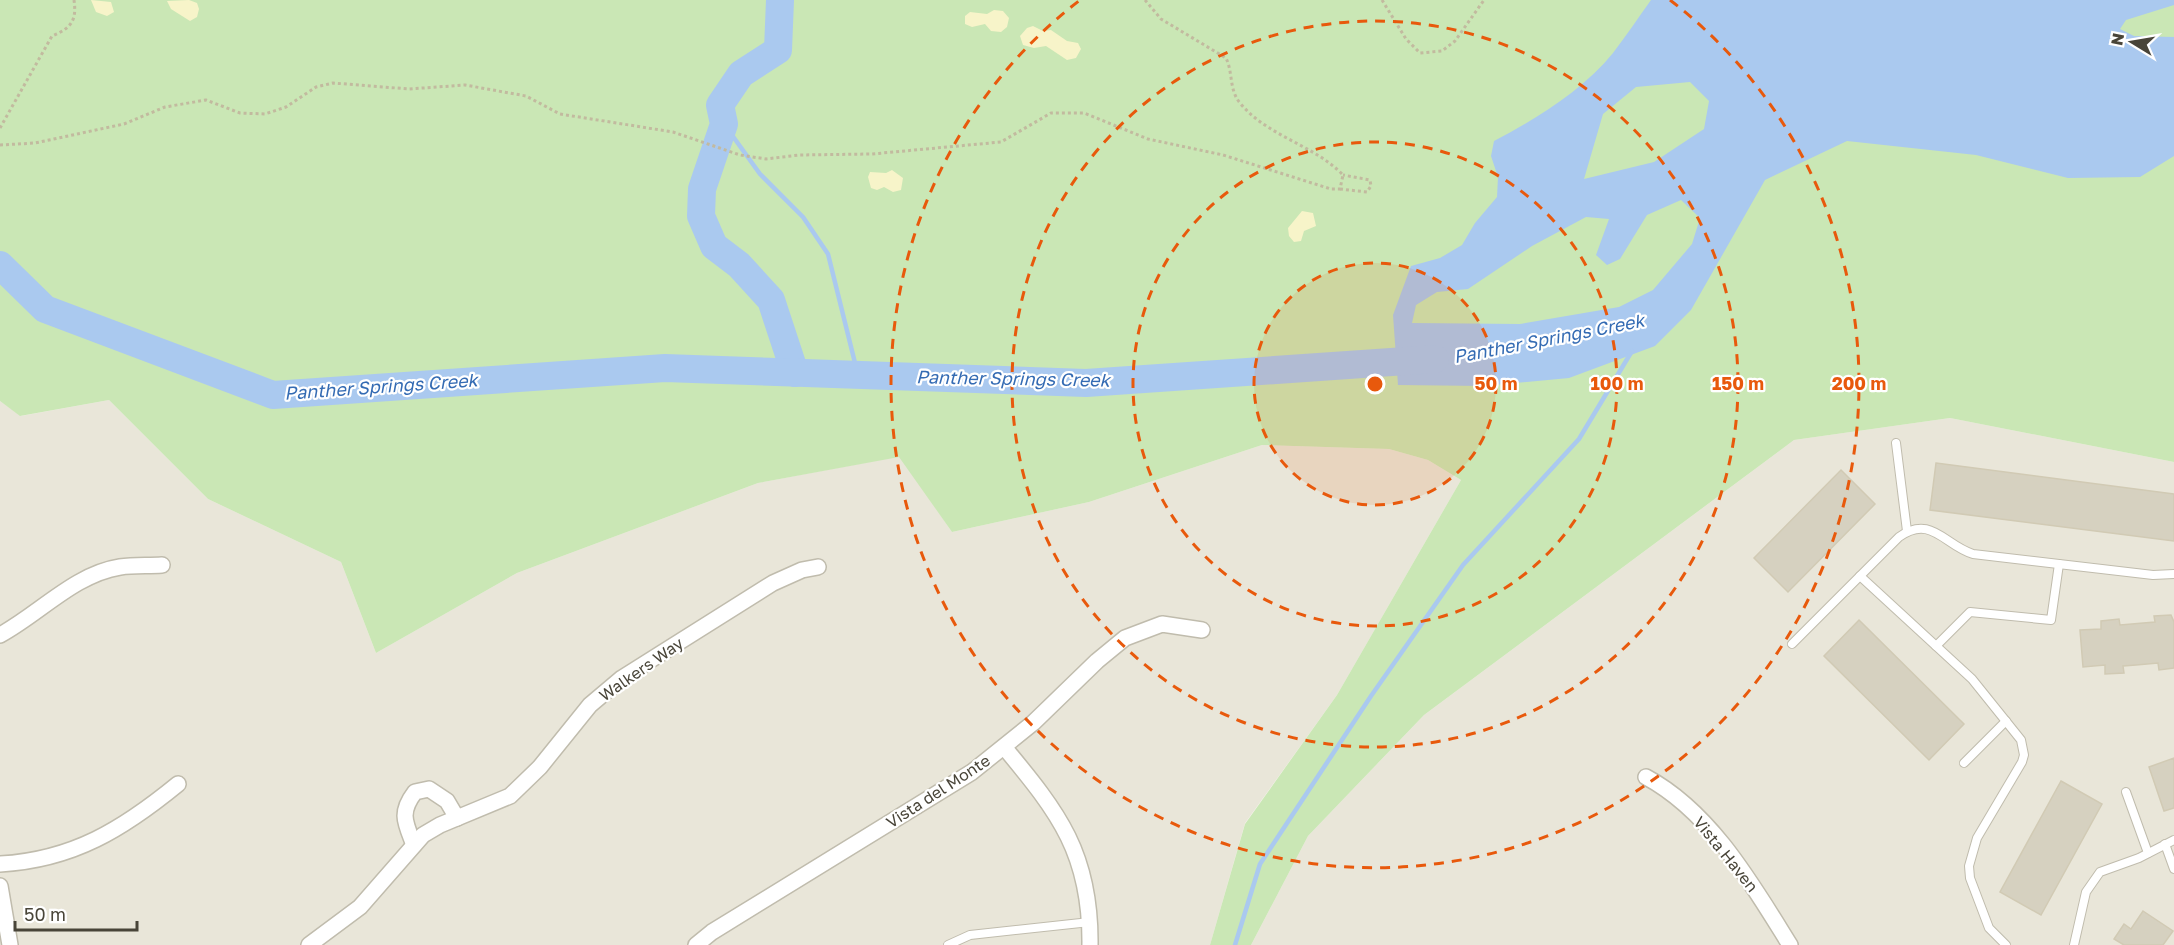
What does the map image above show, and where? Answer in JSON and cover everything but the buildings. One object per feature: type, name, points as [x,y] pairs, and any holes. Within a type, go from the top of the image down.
[{"type":"street","points":[[0,635],[78,584],[101,573],[119,567],[162,565]]},
{"type":"street","name":"Walkers Way","points":[[309,945],[360,907],[414,845],[440,825],[510,796],[540,766],[590,705],[622,678],[773,583],[802,570],[818,567]]},
{"type":"street","name":"Vista del Monte","points":[[696,945],[712,932],[972,772],[1004,747],[1125,638],[1162,624],[1202,630]]},
{"type":"street","points":[[1004,747],[1043,794],[1068,833],[1084,876],[1091,922],[1090,945]]},
{"type":"street","name":"Vista Haven","points":[[1646,777],[1683,801],[1711,833],[1753,886],[1790,945]]},
{"type":"street","points":[[0,864],[38,861],[69,852],[138,817],[178,784]]},
{"type":"street","points":[[414,845],[405,821],[404,806],[415,792],[429,789],[447,801],[457,818]]},
{"type":"street","points":[[0,886],[10,945]]},
{"type":"lane","points":[[1896,443],[1907,531]]},
{"type":"lane","points":[[1792,644],[1907,531],[1920,527],[1934,531],[1964,551],[1973,554],[2153,575],[2174,574]]},
{"type":"lane","points":[[1936,646],[1970,612],[2051,620],[2059,564]]},
{"type":"lane","points":[[1860,576],[1972,679],[2021,740],[2024,755],[1977,838],[1969,866],[1970,878],[1989,928],[2006,945]]},
{"type":"lane","points":[[1964,763],[2006,721]]},
{"type":"lane","points":[[2127,792],[2148,853]]},
{"type":"lane","points":[[2074,945],[2086,891],[2092,880],[2100,872],[2174,840]]},
{"type":"lane","points":[[2165,844],[2174,869]]},
{"type":"lane","points":[[948,945],[970,936],[1091,922]]},
{"type":"path","points":[[0,128],[52,36],[69,29],[76,15],[74,0]]},
{"type":"path","points":[[0,145],[35,143],[124,124],[165,107],[206,100],[240,112],[265,114],[286,107],[316,87],[333,83],[409,89],[465,85],[526,96],[560,114],[673,132],[740,155],[766,159],[800,155],[861,155],[1001,142],[1051,113],[1084,113],[1148,139],[1223,155],[1331,189],[1367,192],[1371,186],[1370,180],[1364,177],[1343,175],[1325,159],[1281,137],[1246,109],[1235,94],[1226,58],[1161,19],[1145,0]]},
{"type":"path","points":[[1382,0],[1406,39],[1420,53],[1442,51],[1455,41],[1484,0]]},
{"type":"path","points":[[1340,189],[1343,175]]},
{"type":"shaded area","points":[[109,400],[208,499],[341,562],[376,653],[517,573],[758,483],[900,456],[952,532],[1089,502],[1262,445],[1389,449],[1428,460],[1461,480],[1337,695],[1245,823],[1210,945],[0,945],[0,401],[21,416]]},
{"type":"shaded area","points":[[1950,418],[2174,462],[2174,945],[1251,945],[1308,836],[1424,715],[1794,440]]},
{"type":"green space","points":[[0,0],[2174,0],[2174,462],[1950,418],[1794,440],[1424,715],[1308,836],[1251,945],[1210,945],[1245,824],[1337,695],[1461,480],[1428,460],[1389,449],[1262,445],[1089,502],[952,532],[899,457],[758,483],[517,573],[376,653],[341,562],[208,499],[109,400],[20,416],[0,401]]},
{"type":"sand","points":[[91,0],[111,2],[114,12],[107,16],[96,12]]},
{"type":"sand","points":[[189,0],[197,3],[199,9],[197,17],[190,21],[171,9],[167,1]]},
{"type":"sand","points":[[994,10],[1003,11],[1009,18],[1007,27],[1001,32],[991,31],[985,24],[972,27],[965,24],[965,16],[970,12],[987,14]]},
{"type":"sand","points":[[1033,26],[1043,31],[1051,30],[1067,41],[1078,43],[1081,49],[1076,58],[1067,60],[1046,46],[1034,48],[1023,45],[1020,36],[1027,28]]},
{"type":"sand","points":[[892,170],[903,178],[901,190],[893,192],[884,187],[877,190],[871,188],[868,177],[870,172],[886,173]]},
{"type":"sand","points":[[1302,211],[1313,213],[1316,226],[1304,231],[1301,241],[1294,242],[1289,236],[1288,228]]},
{"type":"water","points":[[1651,0],[2174,0],[2174,5],[2126,20],[2120,29],[2134,36],[2174,37],[2174,156],[2140,177],[2068,178],[1976,155],[1847,141],[1765,180],[1691,310],[1655,346],[1569,378],[1484,386],[1398,385],[1393,315],[1411,266],[1440,258],[1462,245],[1475,223],[1497,197],[1498,177],[1491,156],[1494,141],[1542,114],[1587,80],[1613,53]],"holes":[[[1690,82],[1709,101],[1704,129],[1654,162],[1584,179],[1603,114],[1636,87]],[[1681,200],[1700,218],[1692,244],[1653,290],[1619,307],[1520,324],[1412,323],[1416,305],[1437,292],[1468,289],[1532,246],[1586,217],[1609,219],[1596,255],[1607,265],[1620,259],[1647,215]]]},
{"type":"waterway","name":"Panther Springs Creek","points":[[780,0],[778,50],[741,74],[720,105],[724,124],[702,189],[701,216],[714,246],[739,265],[771,300],[795,373]]},
{"type":"waterway","name":"Panther Springs Creek","points":[[724,124],[760,174],[803,217],[828,254],[858,375]]},
{"type":"waterway","name":"Panther Springs Creek","points":[[0,265],[45,309],[273,395],[665,368],[1086,383],[1435,359]]},
{"type":"waterway","points":[[1235,945],[1260,864],[1371,696],[1463,565],[1579,439],[1632,351]]}]
